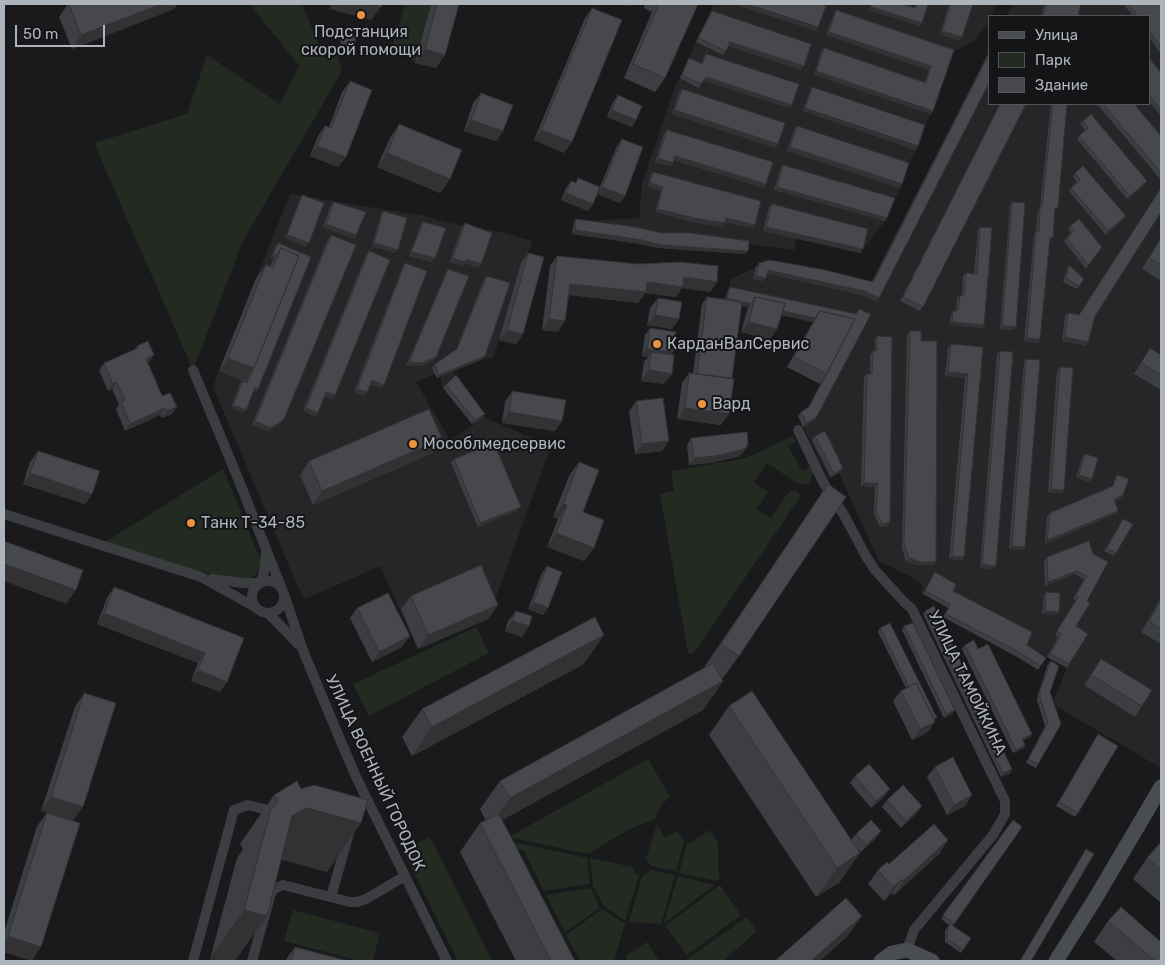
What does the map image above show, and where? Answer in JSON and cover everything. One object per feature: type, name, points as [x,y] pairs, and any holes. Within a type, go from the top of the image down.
[{"type":"street","name":"УЛИЦА ВОЕННЫЙ ГОРОДОК","points":[[192,370],[266,547],[304,652],[367,809],[405,876],[447,961]]},
{"type":"street","name":"УЛИЦА ТАМОЙКИНА","points":[[798,430],[823,482],[848,521],[867,558],[886,583],[912,610],[1005,801],[1006,814],[993,834],[914,930],[907,950]]},
{"type":"street","points":[[4,514],[201,577],[243,583],[261,583]]},
{"type":"street","points":[[261,583],[266,547]]},
{"type":"street","points":[[201,577],[255,606],[261,612],[268,613],[280,608],[284,601],[283,591],[274,582],[266,581],[261,583],[256,586],[253,594],[252,599],[255,606]]},
{"type":"street","points":[[268,613],[304,652]]},
{"type":"street","points":[[1056,961],[1161,787]]},
{"type":"street","points":[[193,961],[234,810],[248,805],[285,815]]},
{"type":"street","points":[[331,897],[347,828]]},
{"type":"street","points":[[252,961],[272,890],[283,885],[350,902],[357,902],[366,899],[405,876]]},
{"type":"street","points":[[882,961],[892,953],[907,950],[927,959]]},
{"type":"shaded area","points":[[714,4],[997,4],[992,15],[988,15],[987,25],[973,42],[951,53],[931,114],[923,129],[916,150],[906,167],[900,188],[885,221],[860,253],[797,238],[794,250],[747,244],[745,254],[659,248],[572,234],[574,222],[639,218],[642,183],[675,87]]},
{"type":"shaded area","points":[[1013,4],[1161,4],[1161,768],[1057,707],[1054,700],[1067,668],[1026,646],[1025,649],[921,593],[923,586],[915,579],[879,561],[839,473],[829,478],[798,416],[807,411],[848,329],[725,302],[731,279],[756,267],[768,264],[870,285],[988,54],[988,105],[1150,105],[1150,15],[1008,15]]},
{"type":"shaded area","points":[[290,194],[425,216],[532,241],[493,358],[483,359],[454,370],[454,379],[483,417],[551,446],[488,619],[418,649],[380,566],[305,599],[298,587],[213,387]],"holes":[[[439,372],[443,388],[475,424],[450,440],[416,382]]]},
{"type":"green space","points":[[253,4],[302,4],[323,55],[336,50],[342,71],[243,241],[193,370],[94,143],[187,114],[207,55],[280,104],[299,66],[252,7]]},
{"type":"green space","points":[[405,4],[431,4],[415,63],[393,44]]},
{"type":"green space","points":[[793,436],[796,442],[788,446],[802,471],[810,467],[813,472],[811,480],[808,484],[800,485],[767,463],[754,482],[768,492],[757,509],[771,518],[791,491],[799,493],[800,497],[694,653],[688,653],[660,494],[674,491],[671,471],[746,458]]},
{"type":"green space","points":[[223,469],[261,561],[259,571],[253,577],[239,581],[187,568],[105,542]]},
{"type":"green space","points":[[476,627],[489,653],[369,716],[353,684]]},
{"type":"green space","points":[[648,759],[670,796],[659,808],[655,819],[614,838],[588,854],[509,837]]},
{"type":"green space","points":[[657,824],[665,838],[677,831],[684,842],[676,871],[651,866],[646,859]]},
{"type":"green space","points":[[710,830],[718,843],[719,880],[716,881],[679,873],[687,845]]},
{"type":"green space","points":[[430,837],[492,961],[458,961],[403,851]]},
{"type":"green space","points":[[508,841],[587,858],[590,884],[544,891],[524,851],[513,849]]},
{"type":"green space","points":[[590,858],[633,867],[634,872],[639,876],[625,921],[604,906],[593,886]]},
{"type":"green space","points":[[650,870],[675,875],[661,924],[629,922],[642,876],[648,874]]},
{"type":"green space","points":[[678,876],[715,885],[665,923],[664,922]]},
{"type":"green space","points":[[720,885],[741,915],[687,955],[665,926]]},
{"type":"green space","points":[[591,888],[600,908],[565,932],[546,895]]},
{"type":"green space","points":[[602,909],[625,924],[614,961],[580,961],[566,935]]},
{"type":"green space","points":[[293,910],[380,933],[373,961],[360,961],[284,941]]},
{"type":"green space","points":[[747,917],[757,931],[723,961],[688,961],[687,959]]},
{"type":"green space","points":[[647,942],[659,961],[627,961],[626,956]]},
{"type":"building","points":[[69,4],[161,4],[81,35]]},
{"type":"building","points":[[370,4],[382,4],[381,7]]},
{"type":"building","points":[[437,4],[459,4],[445,55],[425,49]]},
{"type":"building","points":[[659,4],[698,4],[665,78],[633,64]]},
{"type":"building","points":[[747,4],[820,4],[826,6],[818,27]]},
{"type":"building","points":[[872,4],[901,4],[915,8],[917,4],[928,4],[922,23],[871,7]]},
{"type":"building","points":[[951,4],[973,4],[962,37],[942,31]]},
{"type":"building","points":[[1047,4],[1081,4],[1078,15],[1043,15]]},
{"type":"building","points":[[1128,4],[1158,4],[1161,7],[1161,47],[1150,32],[1150,15],[1137,15]]},
{"type":"building","points":[[592,8],[622,20],[572,142],[541,130]]},
{"type":"building","points":[[836,10],[954,50],[933,111],[816,71],[824,48],[926,83],[931,66],[829,32]]},
{"type":"building","points":[[712,11],[811,44],[804,66],[730,42],[726,51],[698,38]]},
{"type":"building","points":[[354,34],[356,41],[345,45],[342,38]]},
{"type":"building","points":[[706,54],[799,84],[792,105],[706,77],[701,84],[682,75],[689,58],[702,64]]},
{"type":"building","points":[[988,56],[988,85],[879,298],[864,291],[768,270],[766,278],[756,276],[759,263],[770,260],[825,270],[873,282]]},
{"type":"building","points":[[1150,59],[1161,73],[1161,110],[1150,96]]},
{"type":"building","points":[[350,81],[372,90],[346,157],[317,146],[325,126],[331,128]]},
{"type":"building","points":[[812,87],[925,125],[918,146],[805,108]]},
{"type":"building","points":[[682,89],[785,123],[778,144],[675,110]]},
{"type":"building","points":[[481,93],[513,105],[503,131],[471,120]]},
{"type":"building","points":[[618,95],[642,106],[636,120],[612,110]]},
{"type":"building","points":[[999,105],[1025,105],[923,307],[903,297]]},
{"type":"building","points":[[1053,105],[1067,105],[1058,208],[1055,208],[1053,238],[1050,238],[1040,339],[1027,338],[1036,231],[1039,231],[1040,206],[1042,207]]},
{"type":"building","points":[[1104,105],[1135,105],[1161,136],[1161,173]]},
{"type":"building","points":[[1091,114],[1147,181],[1130,196],[1079,136],[1088,128],[1083,121]]},
{"type":"building","points":[[399,124],[462,150],[450,179],[387,153]]},
{"type":"building","points":[[797,126],[909,163],[902,184],[790,147]]},
{"type":"building","points":[[667,130],[773,162],[766,184],[675,156],[673,163],[658,158]]},
{"type":"building","points":[[622,139],[643,147],[625,196],[602,187]]},
{"type":"building","points":[[783,165],[895,198],[887,218],[777,187]]},
{"type":"building","points":[[1083,166],[1126,216],[1108,231],[1071,188],[1080,180],[1075,173]]},
{"type":"building","points":[[653,172],[761,201],[755,225],[726,218],[725,223],[694,218],[657,209],[663,187],[650,183]]},
{"type":"building","points":[[578,178],[600,187],[593,204],[566,193],[571,181],[576,183]]},
{"type":"building","points":[[1161,188],[1161,212],[1095,316],[1088,342],[1065,337],[1068,313],[1079,315]]},
{"type":"building","points":[[302,195],[324,203],[309,243],[287,235]]},
{"type":"building","points":[[334,202],[366,212],[356,235],[326,224]]},
{"type":"building","points":[[1012,202],[1025,203],[1016,327],[1002,326]]},
{"type":"building","points":[[772,204],[868,229],[863,249],[766,227]]},
{"type":"building","points":[[383,211],[407,218],[398,250],[374,243]]},
{"type":"building","points":[[576,219],[635,227],[662,233],[691,233],[749,241],[748,251],[661,245],[642,240],[575,230]]},
{"type":"building","points":[[1079,219],[1102,247],[1088,265],[1067,238],[1074,230],[1070,226]]},
{"type":"building","points":[[423,222],[446,228],[435,258],[411,252]]},
{"type":"building","points":[[465,223],[492,233],[481,264],[466,259],[465,262],[453,258]]},
{"type":"building","points":[[980,227],[992,228],[984,325],[952,322],[953,311],[958,311],[960,295],[964,296],[966,273],[977,274]]},
{"type":"building","points":[[331,235],[356,245],[284,419],[271,428],[255,421]]},
{"type":"building","points":[[1161,238],[1161,265],[1149,258]]},
{"type":"building","points":[[278,243],[311,257],[258,389],[255,387],[246,410],[233,405],[243,381],[247,383],[254,368],[299,256],[281,248],[276,255],[273,254]]},
{"type":"building","points":[[281,248],[299,256],[254,368],[228,358],[266,265],[273,268]]},
{"type":"building","points":[[369,251],[390,260],[335,395],[326,392],[318,413],[306,408]]},
{"type":"building","points":[[528,253],[544,257],[523,334],[507,330]]},
{"type":"building","points":[[557,256],[638,264],[681,262],[718,266],[717,282],[684,277],[683,287],[647,282],[646,292],[570,284],[565,321],[549,319]]},
{"type":"building","points":[[405,263],[427,271],[384,385],[372,380],[367,392],[357,389]]},
{"type":"building","points":[[1069,265],[1084,279],[1079,286],[1066,278]]},
{"type":"building","points":[[448,269],[469,276],[436,357],[422,363],[409,362]]},
{"type":"building","points":[[487,276],[510,283],[485,356],[439,375],[435,364],[457,349]]},
{"type":"building","points":[[730,287],[856,314],[859,309],[871,314],[816,418],[806,423],[801,412],[809,407],[855,319],[820,311],[815,318],[783,311],[785,303],[755,297],[751,304],[727,298]]},
{"type":"building","points":[[707,297],[742,302],[732,378],[697,374]]},
{"type":"building","points":[[755,297],[785,303],[777,329],[749,322]]},
{"type":"building","points":[[658,298],[682,302],[679,319],[655,315]]},
{"type":"building","points":[[820,311],[855,319],[827,374],[794,357]]},
{"type":"building","points":[[650,328],[676,332],[673,352],[647,349]]},
{"type":"building","points":[[910,331],[921,331],[921,341],[937,341],[936,562],[920,562],[909,558],[904,544]]},
{"type":"building","points":[[877,336],[892,337],[890,522],[882,524],[876,511],[878,483],[864,483],[867,374],[872,374],[873,351],[877,351]]},
{"type":"building","points":[[148,341],[154,355],[146,359],[162,396],[170,393],[177,407],[167,411],[165,408],[130,424],[121,402],[125,400],[117,382],[113,384],[104,363],[138,348],[137,346]]},
{"type":"building","points":[[951,344],[983,347],[964,557],[952,556],[968,374],[948,372]]},
{"type":"building","points":[[1150,348],[1161,355],[1161,375],[1141,363]]},
{"type":"building","points":[[1000,351],[1013,352],[996,566],[982,564]]},
{"type":"building","points":[[651,352],[674,355],[672,374],[649,370]]},
{"type":"building","points":[[1026,359],[1040,360],[1025,547],[1012,546]]},
{"type":"building","points":[[1060,367],[1073,368],[1064,490],[1051,489]]},
{"type":"building","points":[[689,373],[734,379],[729,414],[685,408]]},
{"type":"building","points":[[456,375],[485,414],[475,420],[446,385]]},
{"type":"building","points":[[512,391],[566,400],[562,421],[509,412]]},
{"type":"building","points":[[663,398],[669,441],[642,444],[636,401]]},
{"type":"building","points":[[429,409],[442,439],[322,491],[309,461]]},
{"type":"building","points":[[825,431],[843,468],[834,474],[815,436]]},
{"type":"building","points":[[747,432],[747,447],[742,450],[694,458],[691,438]]},
{"type":"building","points":[[494,443],[521,507],[480,523],[454,459]]},
{"type":"building","points":[[38,451],[100,471],[92,494],[30,473]]},
{"type":"building","points":[[1085,454],[1098,458],[1092,479],[1079,475]]},
{"type":"building","points":[[579,462],[599,470],[583,512],[604,520],[594,548],[556,533],[567,505],[563,504]]},
{"type":"building","points":[[1117,475],[1129,479],[1123,495],[1114,499],[1118,511],[1047,540],[1050,513],[1113,486]]},
{"type":"building","points":[[828,484],[846,497],[739,656],[721,644]]},
{"type":"building","points":[[1123,519],[1133,524],[1116,553],[1107,548]]},
{"type":"building","points":[[4,541],[83,570],[76,590],[4,564]]},
{"type":"building","points":[[1089,541],[1093,554],[1108,562],[1087,601],[1090,603],[1076,626],[1088,634],[1069,664],[1050,654],[1061,634],[1057,631],[1078,597],[1076,595],[1087,576],[1077,571],[1048,582],[1047,557]]},
{"type":"building","points":[[481,565],[498,605],[428,635],[411,596]]},
{"type":"building","points":[[547,566],[562,572],[548,608],[533,602]]},
{"type":"building","points":[[935,572],[956,584],[953,591],[1032,632],[1027,645],[1046,658],[1040,666],[1022,654],[946,614],[950,604],[925,591]]},
{"type":"building","points":[[114,587],[244,638],[227,682],[198,670],[205,653],[104,613]]},
{"type":"building","points":[[1046,592],[1060,593],[1059,612],[1045,611]]},
{"type":"building","points":[[388,593],[410,636],[379,652],[357,608]]},
{"type":"building","points":[[1161,600],[1161,629],[1149,621]]},
{"type":"building","points":[[934,606],[1012,769],[1003,773],[925,611]]},
{"type":"building","points":[[516,611],[532,616],[529,626],[512,621]]},
{"type":"building","points":[[595,617],[604,635],[432,727],[422,709]]},
{"type":"building","points":[[890,623],[937,718],[934,719],[916,683],[909,687],[880,628]]},
{"type":"building","points":[[913,623],[955,710],[946,714],[904,626]]},
{"type":"building","points":[[974,640],[978,649],[988,644],[1032,734],[1022,739],[1025,745],[1016,750],[965,645]]},
{"type":"building","points":[[1101,659],[1152,690],[1142,706],[1091,675]]},
{"type":"building","points":[[1051,661],[1059,666],[1050,692],[1061,724],[1038,764],[1028,759],[1048,723],[1040,697],[1040,690]]},
{"type":"building","points":[[713,663],[723,681],[510,798],[500,781]]},
{"type":"building","points":[[916,683],[935,722],[920,729],[901,691]]},
{"type":"building","points":[[752,691],[860,853],[837,868],[729,706]]},
{"type":"building","points":[[84,693],[116,703],[83,807],[51,797]]},
{"type":"building","points":[[1098,734],[1118,746],[1078,813],[1059,802]]},
{"type":"building","points":[[953,757],[972,795],[954,805],[935,767]]},
{"type":"building","points":[[869,764],[890,789],[876,801],[855,776]]},
{"type":"building","points":[[297,781],[301,789],[314,785],[368,800],[361,823],[307,808],[292,816],[267,916],[244,910],[271,809],[278,802],[274,795]]},
{"type":"building","points":[[903,785],[922,806],[906,821],[887,800]]},
{"type":"building","points":[[47,813],[80,823],[41,947],[8,936]]},
{"type":"building","points":[[499,814],[575,961],[551,961],[480,823]]},
{"type":"building","points":[[871,820],[881,831],[866,845],[856,834]]},
{"type":"building","points":[[1013,820],[1022,827],[954,924],[943,915]]},
{"type":"building","points":[[934,824],[948,840],[903,881],[902,879],[893,887],[878,870],[887,862],[889,864]]},
{"type":"building","points":[[1159,844],[1161,846],[1161,870],[1147,858]]},
{"type":"building","points":[[1086,849],[1094,854],[1031,961],[1020,961]]},
{"type":"building","points":[[846,898],[862,916],[811,961],[775,961]]},
{"type":"building","points":[[1121,907],[1161,942],[1161,961],[1155,961],[1108,921]]},
{"type":"building","points":[[950,924],[971,938],[963,950],[947,939]]},
{"type":"building","points":[[295,947],[348,961],[291,961]]},
{"type":"place","name":"Подстанция скорой помощи","points":[[361,15]]},
{"type":"place","name":"КарданВалСервис","points":[[657,344]]},
{"type":"place","name":"Вард","points":[[702,404]]},
{"type":"place","name":"Мособлмедсервис","points":[[413,444]]},
{"type":"place","name":"Танк Т-34-85","points":[[191,523]]}]
